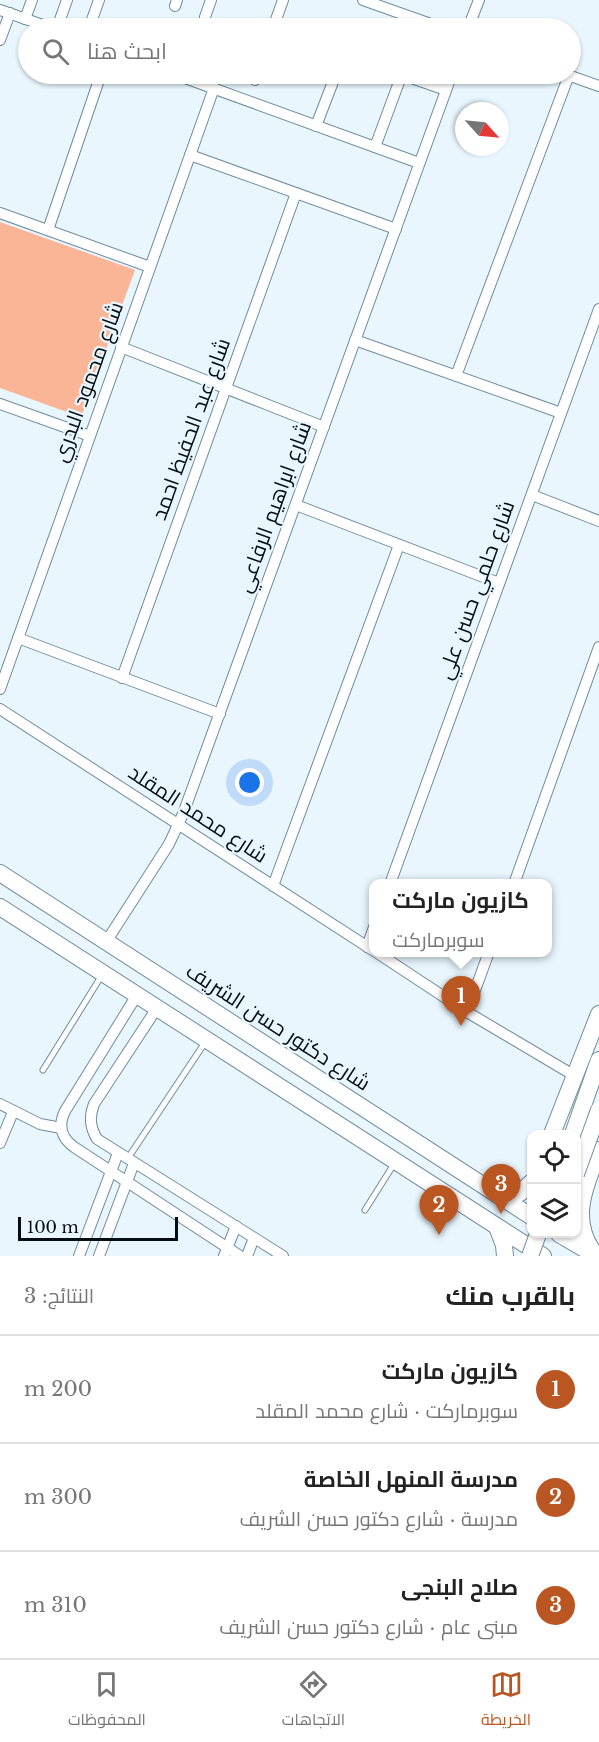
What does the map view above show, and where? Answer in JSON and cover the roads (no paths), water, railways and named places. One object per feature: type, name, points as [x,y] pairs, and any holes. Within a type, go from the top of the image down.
[{"type":"main road","name":"شارع دكتور حسن الشريف","points":[[0,873],[527,1214]]},
{"type":"main road","points":[[0,907],[543,1256]]},
{"type":"main road","points":[[554,1130],[599,1014]]},
{"type":"main road","points":[[574,1130],[599,1060]]},
{"type":"main road","points":[[581,1160],[599,1110]]},
{"type":"main road","points":[[596,1256],[585,1239],[580,1212],[583,1194],[599,1150]]},
{"type":"main road","points":[[581,1172],[592,1168]]},
{"type":"main road","points":[[503,1199],[520,1192],[529,1184]]},
{"type":"main road","points":[[498,1227],[505,1256]]},
{"type":"main road","points":[[520,1241],[527,1236]]},
{"type":"main road","points":[[530,1256],[536,1238]]},
{"type":"main road","points":[[549,1256],[558,1238]]},
{"type":"main road","points":[[565,1238],[596,1256]]},
{"type":"street","points":[[25,18],[32,0]]},
{"type":"street","points":[[61,18],[67,0]]},
{"type":"street","points":[[92,18],[99,0]]},
{"type":"street","points":[[205,17],[211,0]]},
{"type":"street","points":[[277,18],[283,0]]},
{"type":"street","points":[[363,0],[414,18]]},
{"type":"street","points":[[472,18],[479,0]]},
{"type":"street","points":[[0,40],[5,12],[22,18]]},
{"type":"street","points":[[581,79],[599,86]]},
{"type":"street","points":[[48,230],[98,84]]},
{"type":"street","points":[[208,84],[419,164]]},
{"type":"street","points":[[316,126],[332,84]]},
{"type":"street","points":[[375,147],[397,84]]},
{"type":"street","points":[[429,84],[446,90]]},
{"type":"street","name":"شارع ابراهيم الرفاعي","points":[[106,942],[169,844],[178,825],[448,84]]},
{"type":"street","points":[[456,376],[563,84]]},
{"type":"street","name":"شارع محمود البدري","points":[[0,689],[214,88]]},
{"type":"street","points":[[190,155],[396,228]]},
{"type":"street","name":"شارع عبد الحفيظ احمد","points":[[122,678],[296,193]]},
{"type":"street","points":[[0,213],[150,267]]},
{"type":"street","name":"شارع حلمي حسن علي","points":[[392,879],[599,309]]},
{"type":"street","points":[[355,340],[561,413]]},
{"type":"street","points":[[121,347],[324,427]]},
{"type":"street","points":[[0,404],[90,436]]},
{"type":"street","points":[[532,495],[599,521]]},
{"type":"street","points":[[296,505],[499,583]]},
{"type":"street","points":[[273,886],[399,545]]},
{"type":"street","points":[[18,638],[219,714]]},
{"type":"street","points":[[516,879],[599,647]]},
{"type":"street","name":"شارع محمد المقلد","points":[[0,709],[369,948]]},
{"type":"street","name":"شارع محمد المقلد","points":[[383,957],[467,1012],[575,1076]]},
{"type":"street","points":[[467,1012],[487,957]]},
{"type":"street","points":[[137,995],[65,1112],[61,1128],[63,1136],[70,1144],[226,1252],[240,1256]]},
{"type":"street","points":[[158,1008],[92,1110],[91,1127],[97,1139],[283,1256]]},
{"type":"street","points":[[0,1104],[49,1127],[61,1128]]},
{"type":"street","points":[[0,1143],[13,1112]]},
{"type":"street","points":[[79,1256],[111,1171],[127,1158]]},
{"type":"street","points":[[99,1256],[127,1182],[127,1158]]},
{"type":"street","points":[[226,1252],[236,1226]]},
{"type":"street","points":[[247,1256],[254,1238]]},
{"type":"lane","points":[[43,1070],[103,973]]},
{"type":"lane","points":[[127,1158],[207,1040]]},
{"type":"lane","points":[[365,1210],[396,1161]]},
{"type":"place","name":"كازيون ماركت","points":[[461,1026]]},
{"type":"place","name":"صلاح البنجى","points":[[501,1214]]},
{"type":"place","name":"مدرسة المنهل الخاصة","points":[[439,1235]]}]
